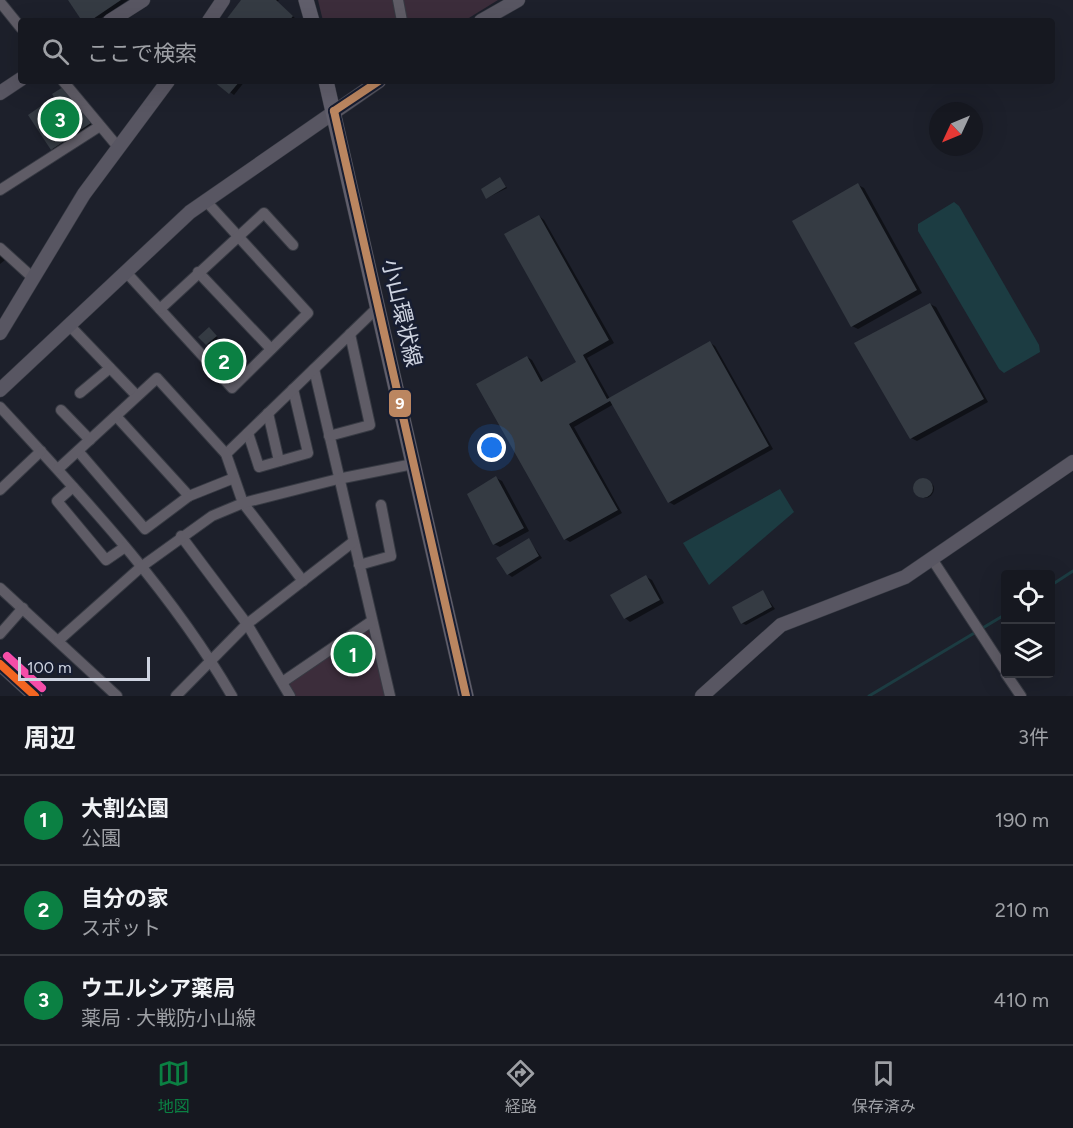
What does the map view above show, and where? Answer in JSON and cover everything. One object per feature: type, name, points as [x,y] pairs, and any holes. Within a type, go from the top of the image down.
[{"type":"main road","points":[[306,0],[311,18]]},
{"type":"main road","name":"小山環状線","points":[[327,84],[466,696]]},
{"type":"street","points":[[115,18],[142,0]]},
{"type":"street","points":[[211,18],[223,0]]},
{"type":"street","points":[[398,0],[401,18]]},
{"type":"street","points":[[486,18],[518,0]]},
{"type":"street","points":[[0,2],[18,24]]},
{"type":"street","points":[[0,93],[18,81]]},
{"type":"street","points":[[65,84],[118,147]]},
{"type":"street","points":[[0,333],[32,277],[118,147],[166,84]]},
{"type":"street","points":[[0,390],[125,271],[205,200],[374,84]]},
{"type":"street","points":[[0,190],[100,126]]},
{"type":"street","points":[[125,271],[232,388],[308,313],[205,200]]},
{"type":"street","points":[[160,309],[234,238],[239,237],[264,213],[293,245]]},
{"type":"street","points":[[0,248],[32,277]]},
{"type":"street","points":[[198,272],[271,349]]},
{"type":"street","points":[[226,454],[377,308]]},
{"type":"street","points":[[69,325],[137,396]]},
{"type":"street","points":[[329,436],[370,425],[350,334]]},
{"type":"street","points":[[80,393],[110,368]]},
{"type":"street","points":[[314,369],[389,695]]},
{"type":"street","points":[[58,469],[157,378],[226,454],[243,503],[303,581]]},
{"type":"street","points":[[248,433],[259,467],[308,453],[293,389]]},
{"type":"street","points":[[0,407],[58,469],[141,567],[211,660],[232,696]]},
{"type":"street","points":[[61,410],[90,440]]},
{"type":"street","points":[[268,413],[279,461]]},
{"type":"street","points":[[116,416],[189,496]]},
{"type":"street","points":[[0,490],[41,451]]},
{"type":"street","points":[[78,451],[145,529],[189,496],[234,478]]},
{"type":"street","points":[[702,696],[782,625],[893,582],[932,559],[1073,462]]},
{"type":"street","points":[[59,640],[141,567],[181,536],[212,516],[243,503],[338,478],[413,464]]},
{"type":"street","points":[[73,487],[57,501],[106,560],[124,547]]},
{"type":"street","points":[[359,565],[391,556],[381,505]]},
{"type":"street","points":[[181,536],[247,624],[284,681],[290,696]]},
{"type":"street","points":[[176,696],[247,624],[353,542]]},
{"type":"street","points":[[932,559],[1001,665]]},
{"type":"street","points":[[0,588],[59,640],[117,696]]},
{"type":"street","points":[[0,634],[23,608]]},
{"type":"street","points":[[284,681],[372,621]]},
{"type":"street","points":[[0,664],[35,696]]},
{"type":"street","points":[[1009,678],[1021,696]]},
{"type":"shaded area","points":[[318,0],[498,0],[469,18],[322,18]]},
{"type":"shaded area","points":[[954,202],[959,206],[1039,345],[1040,352],[1004,373],[999,369],[918,231],[918,224]]},
{"type":"shaded area","points":[[780,489],[794,512],[709,585],[683,543]]},
{"type":"shaded area","points":[[370,625],[387,693],[384,696],[293,696],[287,682]]},
{"type":"building","points":[[68,0],[121,0],[94,18],[80,18]]},
{"type":"building","points":[[241,0],[276,0],[293,16],[291,18],[227,18]]},
{"type":"building","points":[[217,84],[237,84],[229,94]]},
{"type":"building","points":[[63,87],[91,123],[51,150],[28,115],[54,97],[52,94]]},
{"type":"building","points":[[500,177],[506,187],[486,199],[481,189]]},
{"type":"building","points":[[858,183],[917,290],[851,327],[792,221]]},
{"type":"building","points":[[539,215],[609,340],[583,355],[607,399],[710,341],[769,446],[668,503],[610,401],[569,424],[618,510],[564,540],[476,384],[527,356],[541,382],[576,362],[504,234]]},
{"type":"building","points":[[930,303],[984,399],[910,439],[854,343]]},
{"type":"building","points":[[209,327],[217,336],[206,345],[198,337]]},
{"type":"building","points":[[224,352],[233,361],[224,370],[215,360]]},
{"type":"building","points":[[496,476],[524,528],[493,545],[467,494]]},
{"type":"building","points":[[923,478],[930,481],[933,488],[930,495],[923,498],[916,495],[913,488],[916,481]]},
{"type":"building","points":[[529,538],[539,556],[507,575],[496,558]]},
{"type":"building","points":[[646,575],[660,600],[624,619],[610,595]]},
{"type":"building","points":[[763,590],[772,607],[741,624],[732,607]]},
{"type":"waterway","points":[[1055,583],[1073,571]]},
{"type":"waterway","points":[[981,629],[1001,617]]},
{"type":"waterway","points":[[869,696],[976,632]]},
{"type":"transit line","name":"9","points":[[334,111],[374,84]]},
{"type":"transit line","name":"9","points":[[334,111],[466,696]]},
{"type":"transit line","points":[[7,656],[42,688]]},
{"type":"transit line","points":[[0,664],[35,696]]},
{"type":"place","name":"ウエルシア薬局","points":[[60,119]]},
{"type":"place","name":"自分の家","points":[[224,361]]},
{"type":"place","name":"大割公園","points":[[353,654]]}]
